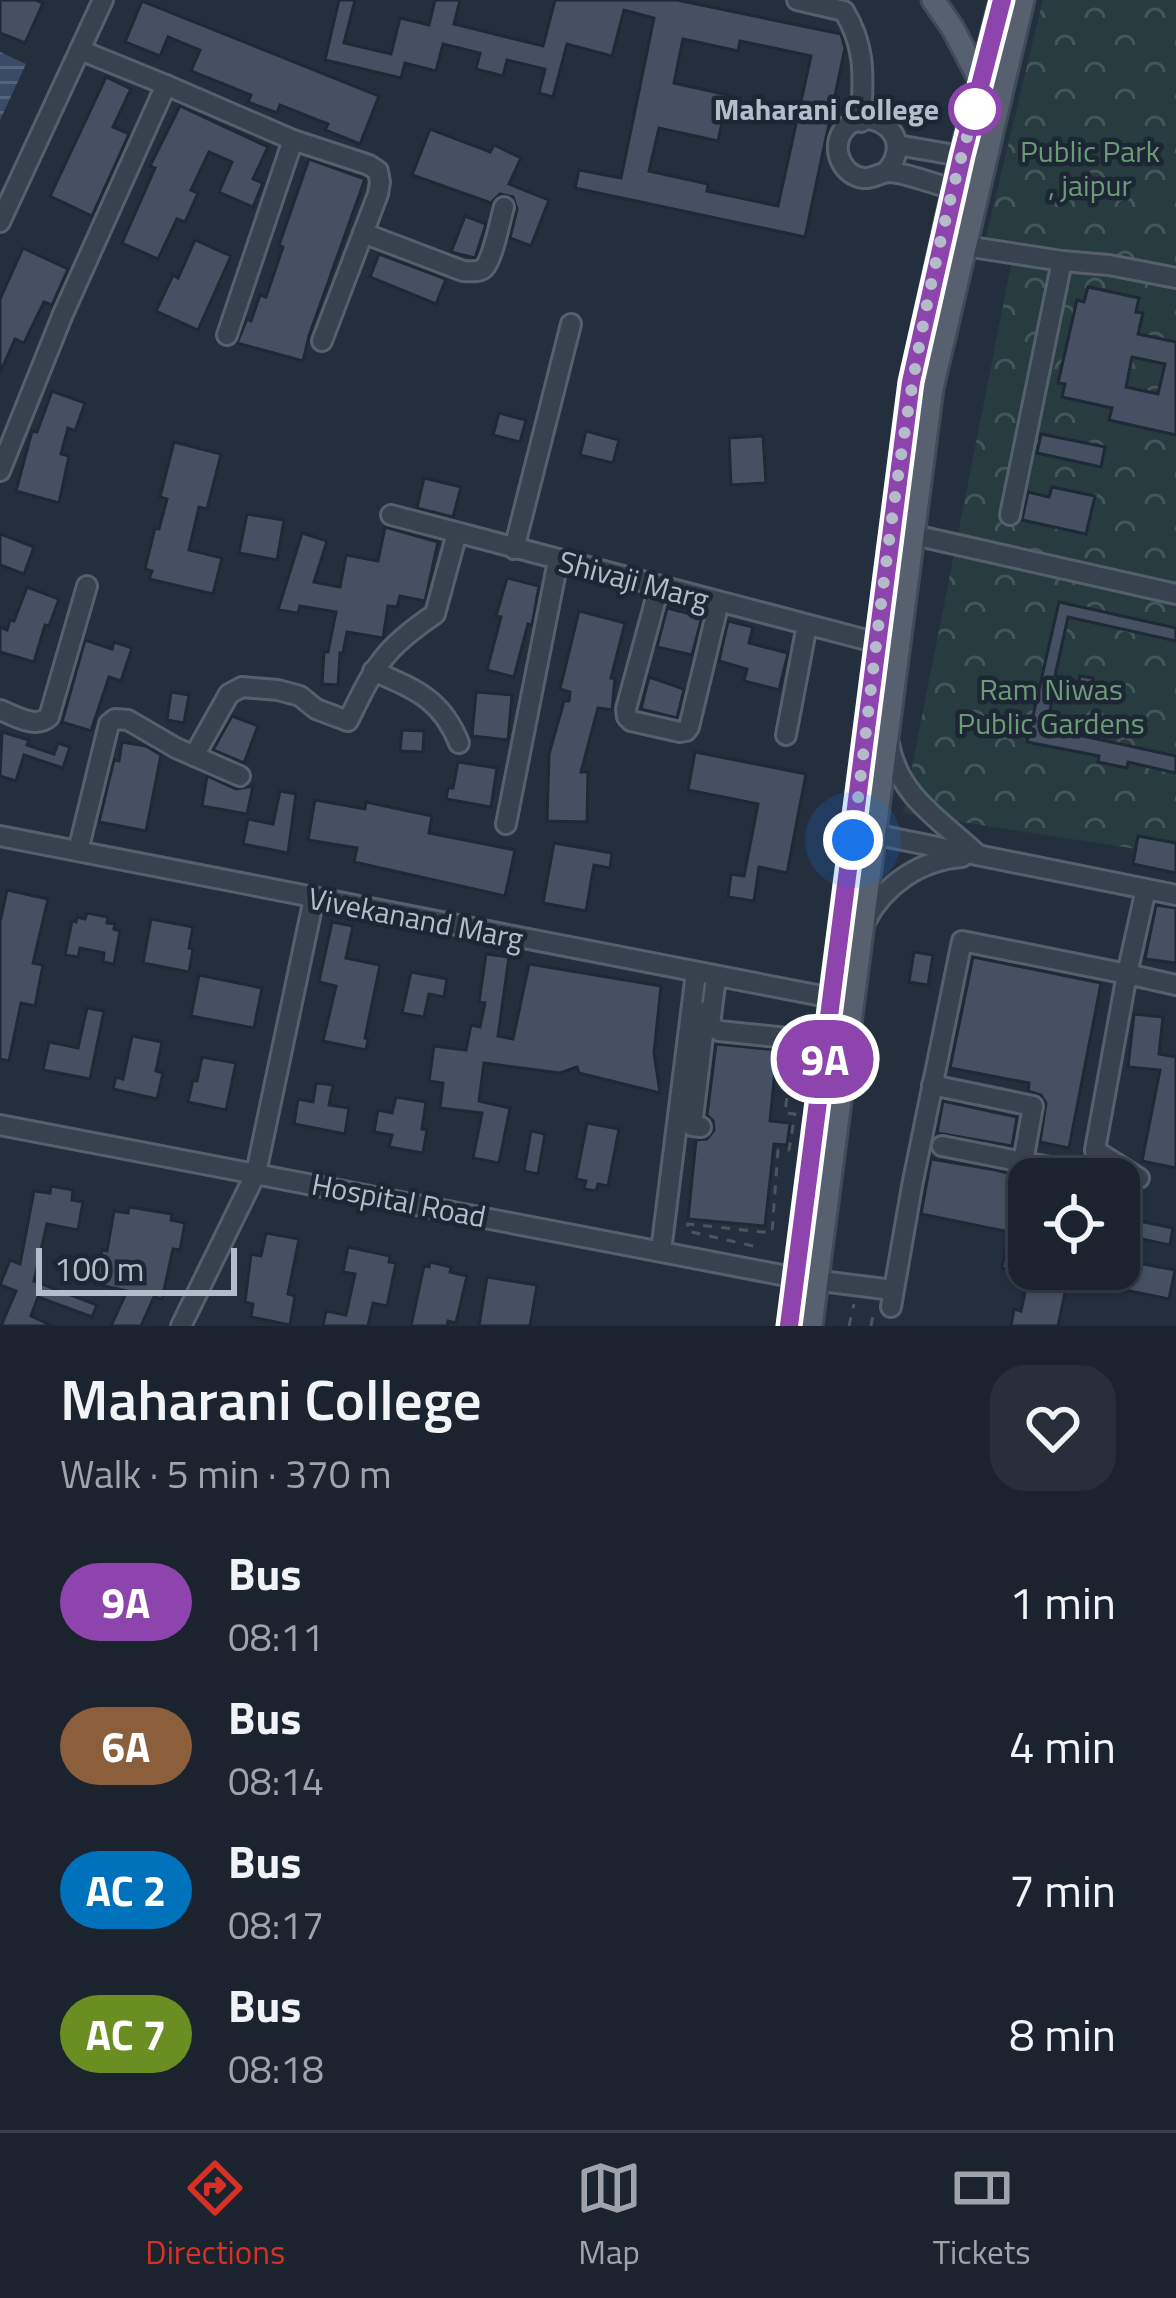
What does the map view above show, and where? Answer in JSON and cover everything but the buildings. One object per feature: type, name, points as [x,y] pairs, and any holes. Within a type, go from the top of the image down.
[{"type":"main road","points":[[933,0],[981,82]]},
{"type":"main road","points":[[789,1326],[808,1280],[865,922],[865,832],[878,643],[911,382],[1001,0]]},
{"type":"main road","points":[[812,1326],[808,1280],[832,998],[888,740],[932,388],[1023,0]]},
{"type":"street","points":[[0,221],[103,0]]},
{"type":"street","points":[[797,0],[845,6],[858,34],[863,65],[861,122]]},
{"type":"street","points":[[80,50],[378,171],[378,194],[322,341]]},
{"type":"street","points":[[0,470],[166,85]]},
{"type":"street","points":[[871,119],[894,135],[897,145],[897,155],[878,176],[858,177],[838,156],[840,137],[852,123],[871,119]]},
{"type":"street","points":[[227,335],[293,140]]},
{"type":"street","points":[[897,145],[962,156]]},
{"type":"street","points":[[886,172],[954,189]]},
{"type":"street","points":[[363,233],[463,271],[476,271],[485,267],[504,207]]},
{"type":"street","points":[[964,246],[1176,278]]},
{"type":"street","points":[[1010,515],[1062,261]]},
{"type":"street","points":[[514,549],[571,323]]},
{"type":"street","points":[[0,404],[22,413]]},
{"type":"street","name":"Shivaji Marg","points":[[391,515],[878,643]]},
{"type":"street","points":[[194,756],[229,694],[242,687],[300,696],[316,709],[348,722],[384,655],[435,614],[457,533]]},
{"type":"street","points":[[914,535],[1176,594]]},
{"type":"street","points":[[506,824],[558,561]]},
{"type":"street","points":[[0,710],[33,723],[50,717],[87,586]]},
{"type":"street","points":[[658,586],[626,709],[631,722],[680,732],[689,728],[718,602]]},
{"type":"street","points":[[786,734],[807,625]]},
{"type":"street","points":[[373,671],[424,693],[459,743]]},
{"type":"street","points":[[78,851],[109,724],[115,719],[128,720],[240,776]]},
{"type":"street","points":[[888,740],[894,769],[916,801],[978,855]]},
{"type":"street","points":[[865,832],[1176,895]]},
{"type":"street","name":"Vivekanand Marg","points":[[0,836],[832,998]]},
{"type":"street","points":[[865,922],[886,891],[921,867],[978,855]]},
{"type":"street","points":[[1108,1158],[1095,1150],[1146,889]]},
{"type":"street","points":[[182,1326],[256,1173],[314,898]]},
{"type":"street","points":[[1024,1158],[1033,1106],[932,1085],[962,941],[1176,985]]},
{"type":"street","points":[[708,976],[710,1025],[719,1031],[827,1042]]},
{"type":"street","points":[[700,1127],[692,1126],[708,976]]},
{"type":"street","points":[[661,1251],[708,976]]},
{"type":"street","name":"Hospital Road","points":[[0,1125],[892,1299],[932,1085]]},
{"type":"street","points":[[942,1146],[1008,1159]]},
{"type":"path","points":[[753,1246],[687,1231],[688,1225],[772,1233],[778,1150],[789,1150],[795,1114],[785,1113],[794,1040]]},
{"type":"path","points":[[849,1326],[855,1296]]},
{"type":"green space","name":"Ram Niwas Public Gardens","points":[[1043,0],[1176,0],[1176,855],[903,813],[1015,245],[986,237]]},
{"type":"water","points":[[0,52],[26,64],[0,120]]},
{"type":"bus line","name":"9A","points":[[789,1326],[911,382],[1002,0]]},
{"type":"place","name":"Maharani College","points":[[975,109]]},
{"type":"route","points":[[853,840],[911,382],[975,109]]},
{"type":"park label","name":"Public Park , jaipur","points":[[1090,168]]}]
